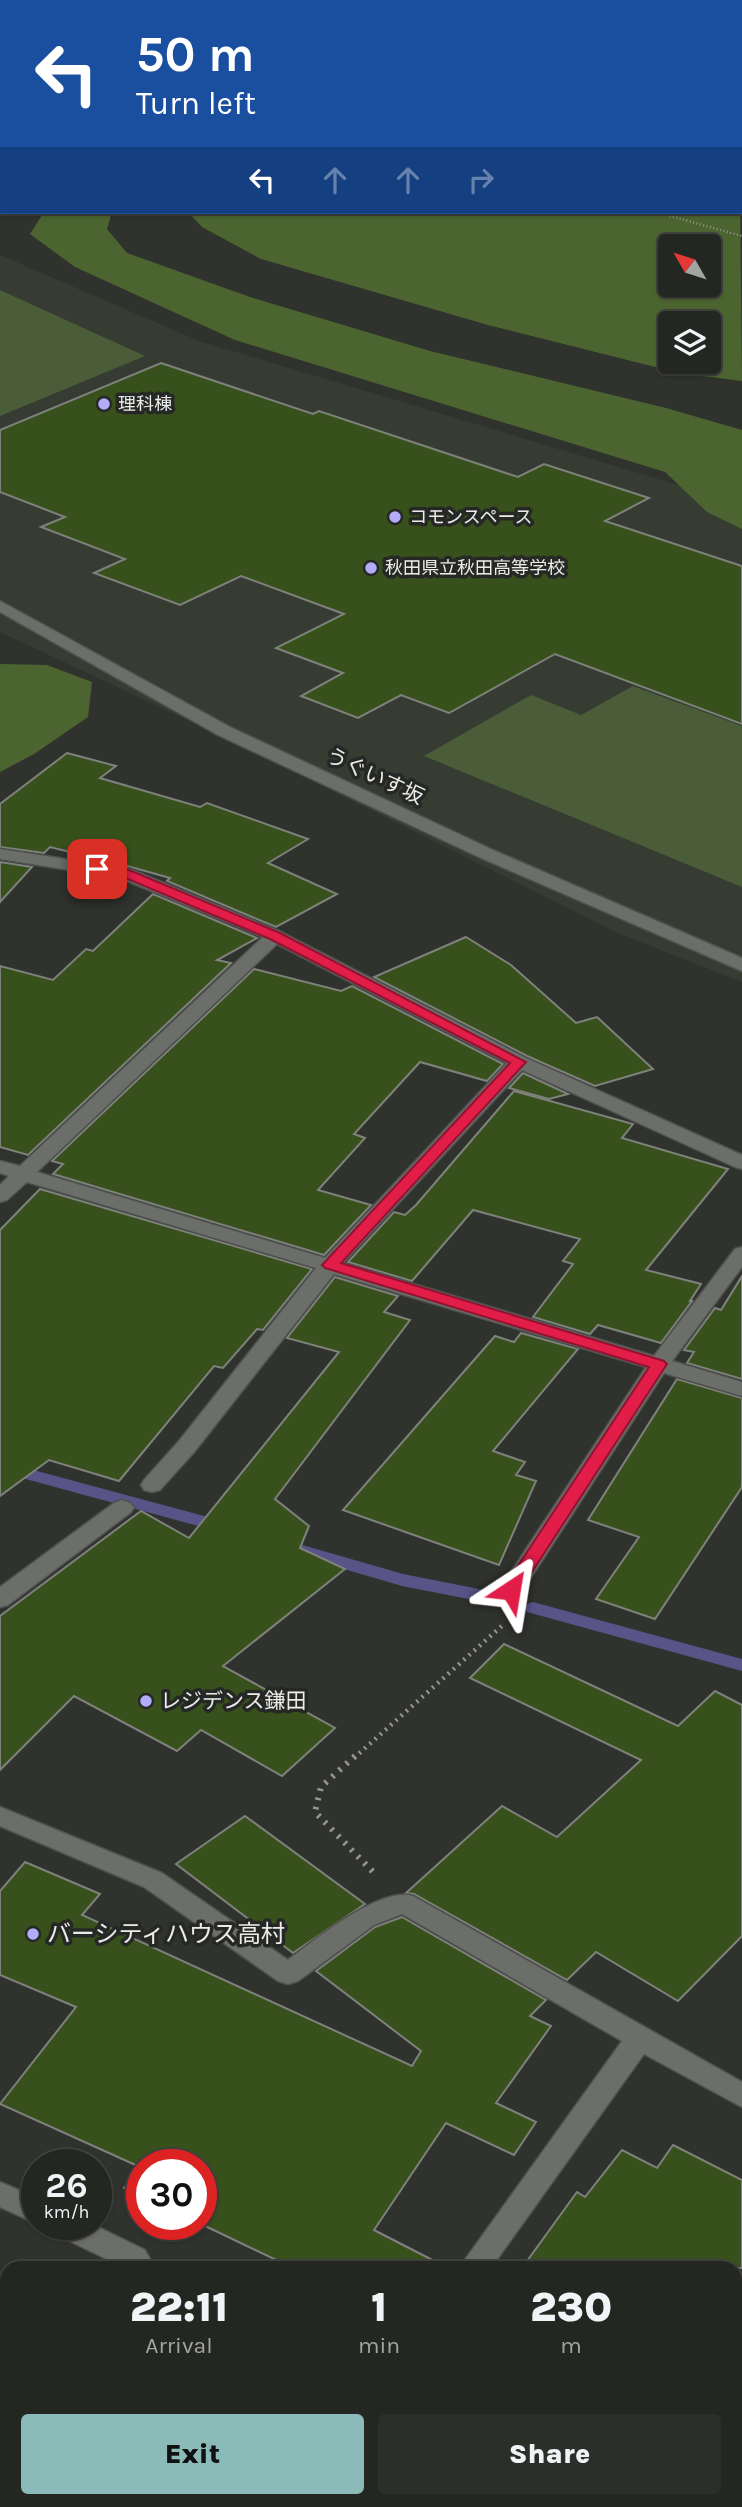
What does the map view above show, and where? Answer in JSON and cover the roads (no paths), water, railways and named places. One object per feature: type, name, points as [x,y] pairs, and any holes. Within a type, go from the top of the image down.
[{"type":"street","name":"うぐいす坂","points":[[0,606],[224,731],[487,854],[742,965]]},
{"type":"street","points":[[0,853],[124,873],[275,936],[519,1062],[742,1163]]},
{"type":"street","points":[[0,1196],[275,936]]},
{"type":"street","points":[[152,1485],[187,1446],[330,1265],[519,1062]]},
{"type":"street","points":[[0,1167],[742,1389]]},
{"type":"street","points":[[511,1590],[659,1364],[742,1254]]},
{"type":"street","points":[[0,1599],[122,1508]]},
{"type":"street","points":[[0,1816],[153,1880],[288,1974],[365,1918],[404,1903],[742,2096]]},
{"type":"street","points":[[479,2261],[640,2038]]},
{"type":"street","points":[[0,2194],[21,2204]]},
{"type":"street","points":[[96,2240],[135,2259]]},
{"type":"waterway","points":[[0,1466],[224,1527]]},
{"type":"waterway","points":[[292,1548],[402,1580],[489,1597]]},
{"type":"waterway","points":[[533,1608],[742,1665]]},
{"type":"place","name":"理科棟","points":[[104,404]]},
{"type":"place","name":"コモンスペース","points":[[395,517]]},
{"type":"place","name":"秋田県立秋田高等学校","points":[[371,568]]},
{"type":"place","name":"レジデンス鎌田","points":[[146,1701]]},
{"type":"place","name":"バーシティハウス高村","points":[[33,1934]]}]
